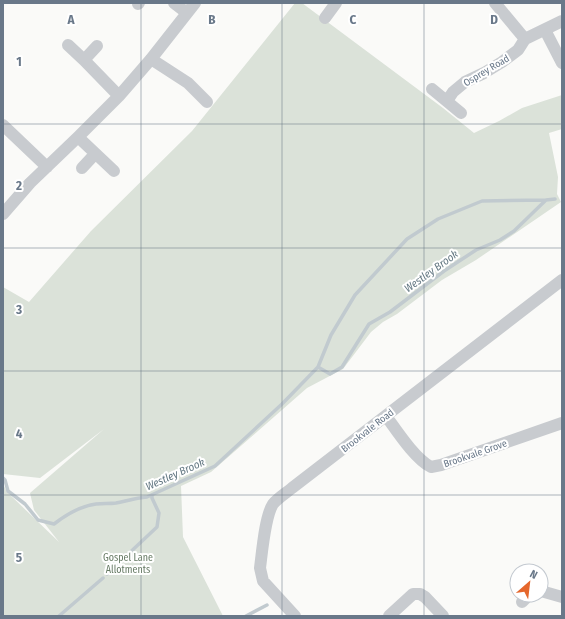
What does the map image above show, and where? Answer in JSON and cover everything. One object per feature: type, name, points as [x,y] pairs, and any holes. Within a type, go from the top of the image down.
[{"type":"street","points":[[174,3],[187,13]]},
{"type":"street","points":[[3,214],[30,183],[119,96],[171,36],[196,3]]},
{"type":"street","points":[[325,18],[336,3]]},
{"type":"street","points":[[495,3],[525,39]]},
{"type":"street","name":"Osprey Road","points":[[447,101],[453,92],[465,82],[502,62],[518,50],[525,39],[562,21]]},
{"type":"street","points":[[545,30],[562,63]]},
{"type":"street","points":[[68,45],[119,96]]},
{"type":"street","points":[[84,60],[97,46]]},
{"type":"street","points":[[151,59],[188,83],[207,102]]},
{"type":"street","points":[[432,89],[462,113]]},
{"type":"street","points":[[5,131],[47,166]]},
{"type":"street","points":[[78,137],[114,171]]},
{"type":"street","points":[[82,168],[95,154]]},
{"type":"street","name":"Brookvale Road","points":[[295,616],[263,581],[261,574],[260,568],[269,511],[274,503],[562,280]]},
{"type":"street","name":"Brookvale Grove","points":[[386,416],[415,454],[425,464],[431,467],[441,465],[562,423]]},
{"type":"street","points":[[549,593],[562,597]]},
{"type":"street","points":[[389,616],[413,594],[420,594],[425,597],[443,616]]},
{"type":"green space","name":"Gospel Lane Allotments","points":[[295,3],[302,3],[443,108],[474,133],[522,108],[562,95],[562,129],[549,133],[558,177],[557,194],[561,202],[476,260],[442,280],[397,314],[383,322],[371,332],[343,369],[307,388],[211,472],[181,486],[183,537],[223,616],[3,616],[3,484],[7,492],[59,542],[34,510],[30,493],[104,429],[40,478],[3,474],[3,287],[29,302],[91,231],[192,131]]},
{"type":"waterway","name":"Westley Brook","points":[[318,367],[330,374],[342,367],[369,324],[390,312],[444,271],[476,250],[500,240],[514,231],[546,200],[555,199]]},
{"type":"waterway","name":"Westley Brook","points":[[3,478],[8,491],[25,504],[38,520],[54,524],[69,514],[85,507],[96,504],[116,503],[147,497],[215,466],[282,404],[318,367],[331,335],[355,295],[407,239],[438,219],[482,201],[546,200]]},
{"type":"waterway","points":[[107,574],[157,527],[159,513],[152,495]]},
{"type":"waterway","points":[[59,616],[103,578]]},
{"type":"waterway","points":[[246,616],[267,605]]}]
